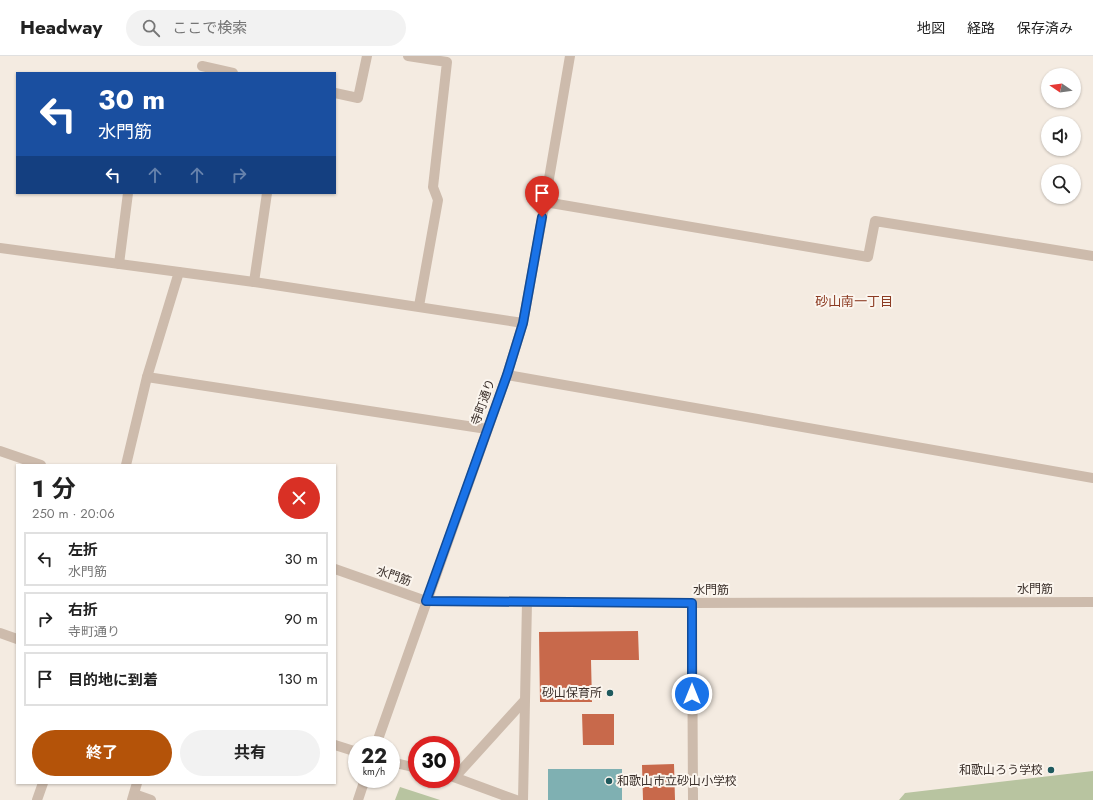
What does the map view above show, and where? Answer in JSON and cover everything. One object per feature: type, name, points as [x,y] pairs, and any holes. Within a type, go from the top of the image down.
[{"type":"street","points":[[336,93],[358,98],[367,56]]},
{"type":"street","points":[[408,56],[447,62],[433,187],[438,200],[419,306]]},
{"type":"street","name":"寺町通り","points":[[379,736],[507,375],[523,323],[570,56]]},
{"type":"street","points":[[202,66],[229,72]]},
{"type":"street","points":[[119,264],[128,194]]},
{"type":"street","points":[[254,282],[267,194]]},
{"type":"street","points":[[545,202],[868,257],[875,221],[1093,256]]},
{"type":"street","points":[[0,248],[254,282],[523,323]]},
{"type":"street","points":[[126,464],[147,377],[179,272]]},
{"type":"street","points":[[507,375],[1093,478]]},
{"type":"street","points":[[147,377],[488,429]]},
{"type":"street","points":[[0,451],[38,464]]},
{"type":"street","name":"水門筋","points":[[336,569],[426,601],[692,603],[1093,602]]},
{"type":"street","points":[[523,800],[527,602]]},
{"type":"street","points":[[692,603],[693,800]]},
{"type":"street","points":[[0,633],[16,639]]},
{"type":"street","points":[[460,770],[524,701]]},
{"type":"street","points":[[336,745],[348,749]]},
{"type":"street","points":[[460,780],[516,800]]},
{"type":"street","points":[[37,800],[43,784]]},
{"type":"street","points":[[137,784],[133,797],[151,800]]},
{"type":"street","points":[[358,800],[362,788]]},
{"type":"green space","points":[[1093,771],[1093,800],[899,800],[905,793]]},
{"type":"green space","points":[[400,787],[440,800],[395,800]]},
{"type":"water","points":[[548,769],[622,769],[622,800],[548,800]]},
{"type":"building","points":[[638,631],[639,660],[591,660],[592,702],[540,702],[539,632]]},
{"type":"building","points":[[582,714],[614,714],[614,745],[583,745]]},
{"type":"building","points":[[674,764],[675,800],[643,800],[642,765]]},
{"type":"place","name":"砂山保育所","points":[[610,693]]},
{"type":"place","name":"和歌山ろう学校","points":[[1051,770]]},
{"type":"place","name":"和歌山市立砂山小学校","points":[[609,781]]},
{"type":"district","name":"砂山南一丁目","points":[[854,301]]},
{"type":"route","points":[[542,217],[523,323],[507,375],[426,601],[692,603],[692,694]]}]
